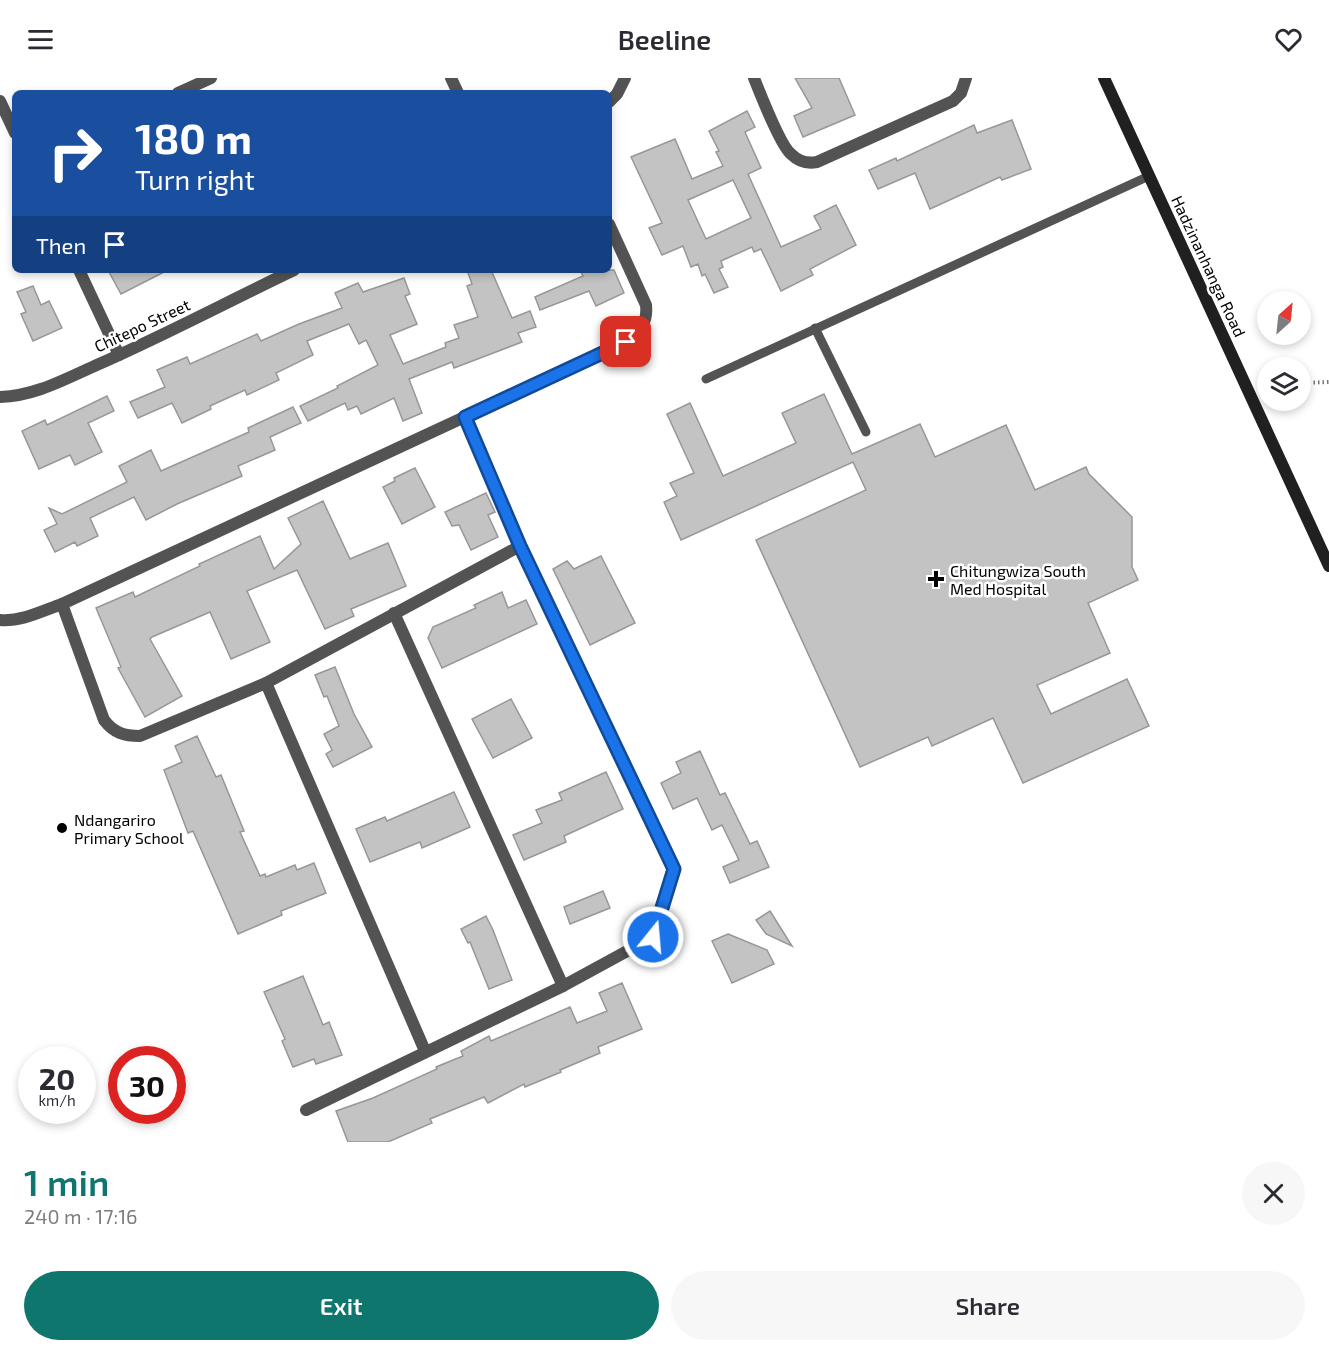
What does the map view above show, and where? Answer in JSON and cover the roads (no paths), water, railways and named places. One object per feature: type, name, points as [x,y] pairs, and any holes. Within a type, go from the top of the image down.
[{"type":"street","points":[[185,90],[211,78]]},
{"type":"street","points":[[612,99],[625,78]]},
{"type":"street","points":[[754,78],[786,149],[799,160],[809,163],[817,162],[953,101],[961,93],[966,78]]},
{"type":"street","name":"Hadzinanhanga Road","points":[[1104,78],[1329,566]]},
{"type":"street","points":[[0,101],[12,127]]},
{"type":"street","points":[[0,620],[17,619],[62,604],[626,342],[644,325],[647,316],[646,305],[612,231]]},
{"type":"street","points":[[80,273],[119,355]]},
{"type":"street","name":"Chitepo Street","points":[[0,397],[15,397],[36,392],[119,355],[288,273]]},
{"type":"street","points":[[306,1110],[563,986],[653,937],[674,869],[520,546],[465,417]]},
{"type":"street","points":[[62,604],[104,720],[118,734],[140,736],[266,683],[520,546]]},
{"type":"street","points":[[394,613],[563,986]]},
{"type":"street","points":[[266,683],[425,1051]]},
{"type":"lane","points":[[706,379],[1149,176]]},
{"type":"lane","points":[[815,328],[866,432]]},
{"type":"place","name":"Chitungwiza South Med Hospital","points":[[936,579]]},
{"type":"place","name":"Ndangariro Primary School","points":[[62,828]]}]
